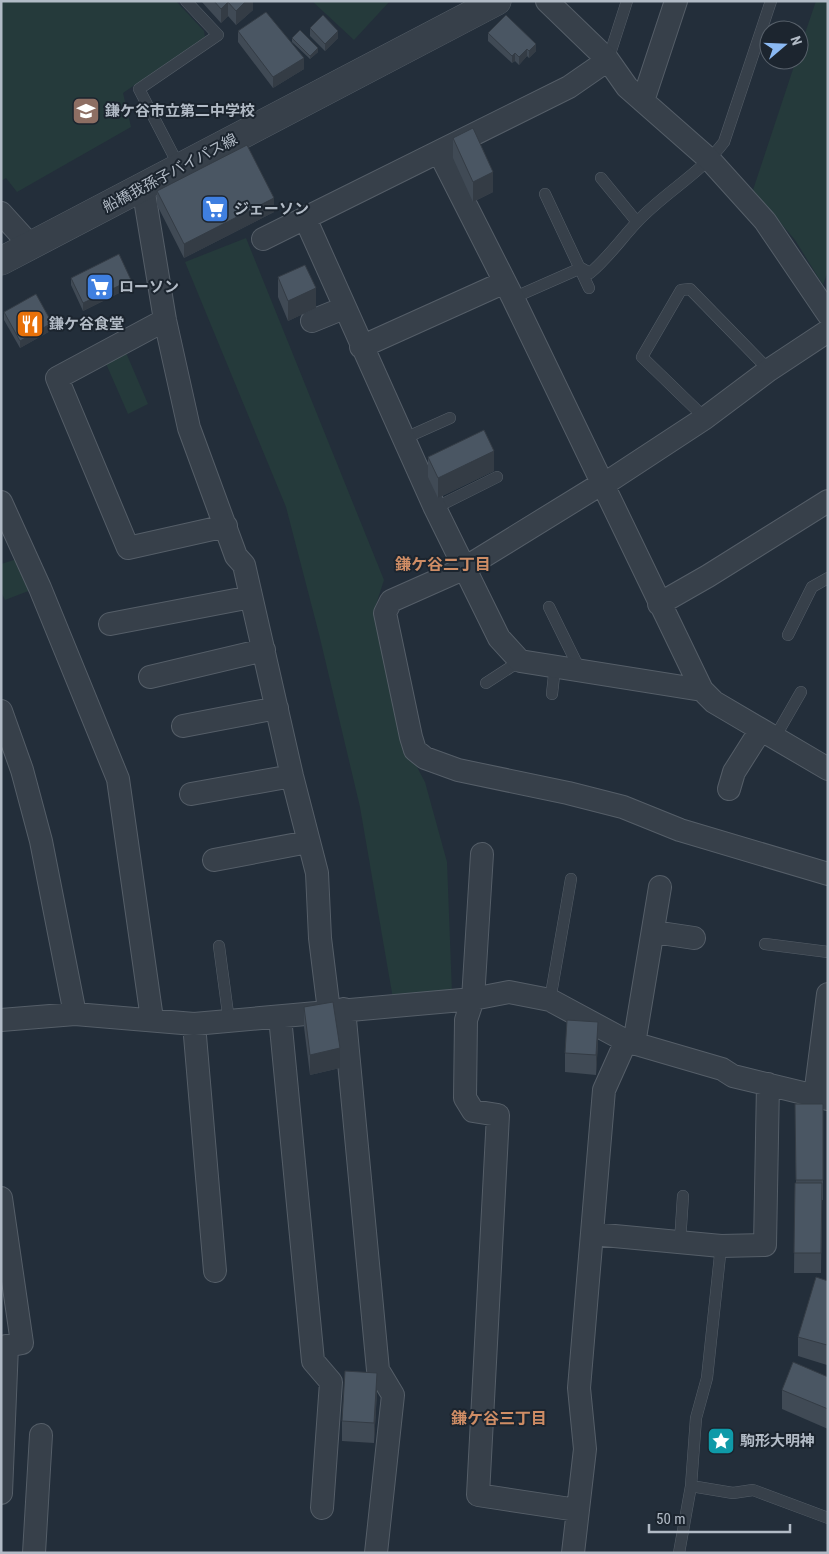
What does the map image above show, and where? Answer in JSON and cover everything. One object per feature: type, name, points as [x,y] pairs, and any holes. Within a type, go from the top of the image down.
[{"type":"street","name":"船橋我孫子バイパス線","points":[[1,261],[497,1]]},
{"type":"street","points":[[547,1],[608,60],[627,87],[710,160],[765,221],[828,314]]},
{"type":"street","points":[[643,101],[676,1]]},
{"type":"street","points":[[263,239],[569,87],[608,60]]},
{"type":"street","points":[[439,152],[509,290],[702,690],[714,702],[767,735],[828,769]]},
{"type":"street","points":[[143,187],[165,320],[189,428],[236,556],[244,564],[316,873],[320,938],[336,1010],[378,1370],[393,1394],[376,1553]]},
{"type":"street","points":[[1,212],[32,246]]},
{"type":"street","points":[[305,218],[403,439],[463,569],[498,638],[520,661],[702,690]]},
{"type":"street","points":[[361,347],[509,290]]},
{"type":"street","points":[[312,322],[344,308]]},
{"type":"street","points":[[165,320],[57,378],[128,548],[226,526]]},
{"type":"street","points":[[828,331],[769,370],[705,418],[609,481],[601,484],[463,569],[392,601],[385,613],[418,758],[425,758],[458,770],[568,793],[623,807],[680,830],[828,874]]},
{"type":"street","points":[[659,604],[708,576],[828,501]]},
{"type":"street","points":[[1,502],[40,588],[118,779],[152,1019]]},
{"type":"street","points":[[110,624],[251,598]]},
{"type":"street","points":[[150,677],[264,650]]},
{"type":"street","points":[[183,726],[277,708]]},
{"type":"street","points":[[1,711],[22,770],[41,841],[75,1014]]},
{"type":"street","points":[[729,788],[734,772],[767,735]]},
{"type":"street","points":[[191,794],[292,776]]},
{"type":"street","points":[[214,860],[308,842]]},
{"type":"street","points":[[482,854],[473,999],[466,1020],[465,1098],[473,1111],[498,1115],[478,1495],[577,1510]]},
{"type":"street","points":[[573,1553],[585,1449],[580,1388],[604,1090],[630,1043],[654,932],[660,887]]},
{"type":"street","points":[[654,932],[694,938]]},
{"type":"street","points":[[1,1020],[75,1014],[194,1024],[473,999],[508,992],[550,1000],[630,1043],[722,1069],[733,1076],[821,1098],[828,994]]},
{"type":"street","points":[[280,1016],[314,1361],[331,1382],[322,1508]]},
{"type":"street","points":[[194,1024],[215,1271]]},
{"type":"street","points":[[593,1234],[721,1246],[765,1244],[768,1084]]},
{"type":"street","points":[[1,1198],[22,1343],[4,1347],[1,1493]]},
{"type":"street","points":[[34,1553],[41,1435]]},
{"type":"lane","points":[[180,168],[139,89],[218,35],[186,1]]},
{"type":"lane","points":[[608,60],[627,1]]},
{"type":"lane","points":[[509,290],[581,268],[590,273],[603,262],[638,222],[710,160],[724,142],[771,1]]},
{"type":"lane","points":[[601,178],[638,222]]},
{"type":"lane","points":[[545,194],[589,288]]},
{"type":"lane","points":[[705,418],[642,357],[681,290],[690,289],[769,370]]},
{"type":"lane","points":[[403,439],[450,418]]},
{"type":"lane","points":[[435,508],[497,477]]},
{"type":"lane","points":[[788,634],[812,587],[828,578]]},
{"type":"lane","points":[[549,607],[580,670]]},
{"type":"lane","points":[[486,683],[520,661]]},
{"type":"lane","points":[[552,694],[554,666]]},
{"type":"lane","points":[[767,735],[801,692]]},
{"type":"lane","points":[[550,1000],[571,879]]},
{"type":"lane","points":[[765,944],[828,952]]},
{"type":"lane","points":[[219,946],[229,1021]]},
{"type":"lane","points":[[680,1242],[684,1196]]},
{"type":"lane","points":[[679,1553],[691,1486],[696,1418],[707,1378],[721,1246]]},
{"type":"lane","points":[[691,1486],[733,1493],[753,1490],[828,1518]]},
{"type":"green space","name":"鎌ケ谷市立第二中学校","points":[[1,1],[176,1],[204,31],[205,37],[123,93],[131,127],[17,192],[6,178],[1,181]]},
{"type":"green space","points":[[312,1],[390,1],[354,40]]},
{"type":"green space","points":[[816,1],[828,1],[828,271],[823,285],[795,240],[753,190],[793,70],[809,70],[809,22]]},
{"type":"green space","points":[[246,238],[384,580],[374,611],[402,739],[425,782],[447,862],[452,993],[393,999],[360,807],[319,634],[286,507],[185,262]]},
{"type":"green space","points":[[124,348],[148,404],[128,414],[104,359]]},
{"type":"green space","points":[[17,559],[31,590],[5,600],[1,592],[1,564]]},
{"type":"building","points":[[214,1],[246,1],[236,11],[228,2],[221,9]]},
{"type":"building","points":[[266,12],[304,58],[273,77],[238,31]]},
{"type":"building","points":[[323,15],[338,31],[325,44],[310,28]]},
{"type":"building","points":[[506,15],[536,44],[519,57],[515,53],[512,56],[488,33]]},
{"type":"building","points":[[300,30],[318,48],[310,56],[292,38]]},
{"type":"building","points":[[473,128],[493,172],[473,182],[453,138]]},
{"type":"building","points":[[247,145],[274,198],[184,244],[157,191]]},
{"type":"building","points":[[119,254],[131,280],[83,303],[71,278]]},
{"type":"building","points":[[305,265],[316,288],[288,301],[278,277]]},
{"type":"building","points":[[36,294],[52,323],[20,341],[4,312]]},
{"type":"building","points":[[484,430],[494,451],[438,478],[428,457]]},
{"type":"building","points":[[333,1002],[340,1048],[310,1055],[304,1007]]},
{"type":"building","points":[[567,1020],[598,1022],[596,1055],[565,1053]]},
{"type":"building","points":[[795,1104],[823,1104],[823,1180],[796,1180]]},
{"type":"building","points":[[795,1183],[822,1183],[821,1253],[794,1253]]},
{"type":"building","points":[[816,1277],[828,1281],[827,1345],[798,1337]]},
{"type":"building","points":[[793,1362],[828,1377],[828,1409],[782,1390]]},
{"type":"building","points":[[345,1371],[377,1373],[374,1423],[342,1421]]},
{"type":"place","name":"鎌ケ谷市立第二中学校","points":[[86,111]]},
{"type":"place","name":"ジェーソン","points":[[215,209]]},
{"type":"place","name":"ローソン","points":[[100,287]]},
{"type":"place","name":"鎌ケ谷食堂","points":[[30,324]]},
{"type":"place","name":"駒形大明神","points":[[721,1441]]},
{"type":"district","name":"鎌ケ谷二丁目","points":[[443,564]]},
{"type":"district","name":"鎌ケ谷三丁目","points":[[499,1418]]}]
